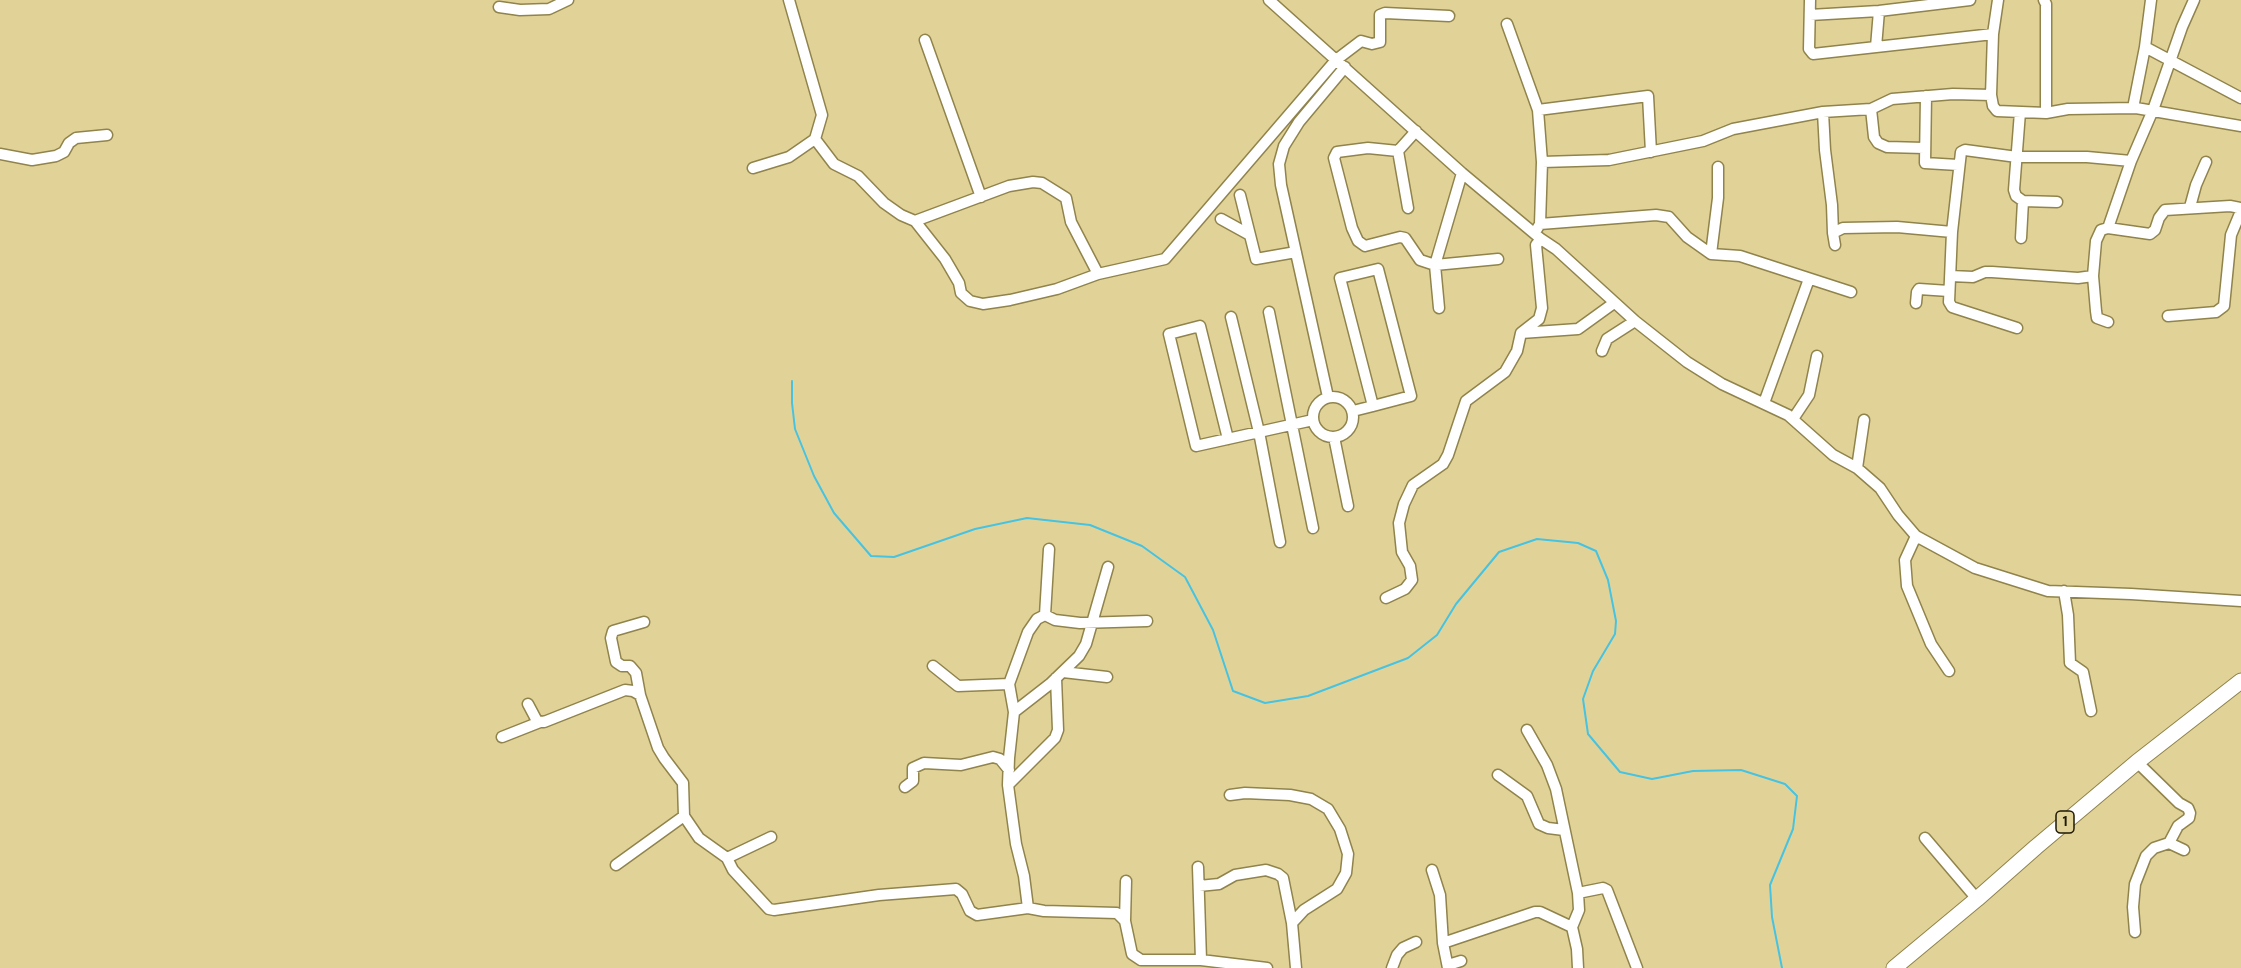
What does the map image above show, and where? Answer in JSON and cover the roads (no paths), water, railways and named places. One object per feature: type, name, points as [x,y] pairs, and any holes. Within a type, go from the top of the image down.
[{"type":"highway","name":"1","points":[[1894,968],[2137,762],[2241,682]]},
{"type":"street","points":[[499,7],[520,10],[549,9],[568,0]]},
{"type":"street","points":[[753,168],[789,157],[815,139],[822,115],[789,0]]},
{"type":"street","points":[[1269,0],[1462,173],[1539,232],[1635,321],[1708,376],[1764,402],[1792,419],[1833,454],[1857,468],[1880,488],[1916,536],[1975,568],[2041,590],[2241,601]]},
{"type":"street","points":[[1810,0],[1810,52],[1813,54],[1993,34]]},
{"type":"street","points":[[1810,15],[1878,11],[1890,5],[1970,0]]},
{"type":"street","points":[[1998,0],[1993,34],[1991,94],[1993,106],[1997,111],[2046,113],[2133,108],[2241,126]]},
{"type":"street","points":[[2044,0],[2046,4],[2046,113]]},
{"type":"street","points":[[2133,108],[2145,47],[2151,0]]},
{"type":"street","points":[[2108,228],[2131,161],[2153,110],[2182,27],[2194,0]]},
{"type":"street","points":[[1876,47],[1878,11]]},
{"type":"street","points":[[815,139],[834,165],[858,176],[884,203],[901,215],[915,221],[945,259],[959,283],[961,293],[970,301],[983,304],[1010,300],[1057,289],[1098,274],[1165,259],[1336,60],[1361,41],[1372,44],[1380,42],[1380,15],[1385,13],[1449,16]]},
{"type":"street","points":[[1386,598],[1406,589],[1413,580],[1410,566],[1402,552],[1399,523],[1404,504],[1413,485],[1443,464],[1448,455],[1462,406],[1473,394],[1505,372],[1517,351],[1521,333],[1539,319],[1542,313],[1536,245],[1539,232],[1542,162],[1538,110],[1507,24]]},
{"type":"street","points":[[925,40],[981,196]]},
{"type":"street","points":[[2145,47],[2241,98]]},
{"type":"street","points":[[1328,397],[1281,185],[1279,164],[1284,146],[1299,122],[1345,67]]},
{"type":"street","points":[[1542,162],[1609,160],[1703,141],[1733,129],[1823,112],[1871,109],[1892,99],[1991,94]]},
{"type":"street","points":[[1538,110],[1647,96],[1651,152]]},
{"type":"street","points":[[1926,96],[1925,163],[1958,165]]},
{"type":"street","points":[[1871,109],[1874,137],[1878,143],[1887,147],[1924,148]]},
{"type":"street","points":[[1823,112],[1824,150],[1835,245]]},
{"type":"street","points":[[2020,112],[2013,190],[2016,196],[2023,201],[2057,202]]},
{"type":"street","points":[[1398,151],[1416,131]]},
{"type":"street","points":[[0,153],[32,160],[56,156],[64,152],[69,143],[76,138],[107,135]]},
{"type":"street","points":[[1398,151],[1368,148],[1337,152],[1334,158],[1352,228],[1358,241],[1365,246],[1405,238],[1420,260],[1435,265],[1498,259]]},
{"type":"street","points":[[2017,328],[1952,307],[1949,291],[1952,232],[1961,152],[1965,150],[2017,157],[2087,157],[2131,161]]},
{"type":"street","points":[[1398,151],[1408,208]]},
{"type":"street","points":[[2190,207],[2206,162]]},
{"type":"street","points":[[1711,254],[1718,198],[1718,167]]},
{"type":"street","points":[[1439,308],[1435,265],[1462,173]]},
{"type":"street","points":[[915,221],[1009,186],[1033,182],[1042,183],[1066,198],[1071,222],[1098,274]]},
{"type":"street","points":[[1240,195],[1256,260],[1296,252]]},
{"type":"street","points":[[2021,238],[2023,201]]},
{"type":"street","points":[[2108,322],[2097,318],[2093,276],[2096,240],[2101,230],[2108,228],[2150,234],[2155,230],[2159,218],[2166,210],[2229,206],[2241,209],[2231,235],[2224,306],[2216,312],[2168,316]]},
{"type":"street","points":[[1539,232],[1656,215],[1669,217],[1687,237],[1711,254],[1740,256],[1851,292]]},
{"type":"street","points":[[1221,219],[1250,235]]},
{"type":"street","points":[[1833,233],[1843,228],[1897,227],[1952,232]]},
{"type":"street","points":[[1353,411],[1373,406],[1411,396],[1378,268],[1340,278],[1373,406]]},
{"type":"street","points":[[1951,276],[1973,277],[1992,272],[2078,278],[2093,276]]},
{"type":"street","points":[[1764,402],[1809,279]]},
{"type":"street","points":[[1916,303],[1919,289],[1949,291]]},
{"type":"street","points":[[1521,333],[1578,329],[1614,303]]},
{"type":"street","points":[[1269,312],[1312,528]]},
{"type":"street","points":[[1231,317],[1259,432],[1280,542]]},
{"type":"street","points":[[1602,351],[1608,339],[1635,321]]},
{"type":"street","points":[[1228,439],[1200,326],[1169,334],[1196,446],[1293,425],[1313,420]]},
{"type":"street","points":[[1792,419],[1809,395],[1817,356]]},
{"type":"street","points":[[1335,396],[1345,400],[1353,411],[1354,418],[1350,428],[1342,435],[1334,437],[1322,434],[1313,420],[1316,405],[1328,397],[1335,396]]},
{"type":"street","points":[[1857,468],[1864,420]]},
{"type":"street","points":[[1334,437],[1348,506]]},
{"type":"street","points":[[1916,536],[1905,560],[1907,586],[1930,644],[1949,671]]},
{"type":"street","points":[[1045,615],[1049,549]]},
{"type":"street","points":[[1014,712],[1079,657],[1086,644],[1108,567]]},
{"type":"street","points":[[2064,591],[2068,615],[2070,663],[2083,672],[2091,711]]},
{"type":"street","points":[[1045,615],[1055,620],[1092,623],[1147,621]]},
{"type":"street","points":[[1028,908],[1008,785],[1014,712],[1009,684],[1028,632],[1037,619],[1045,615]]},
{"type":"street","points":[[644,622],[613,631],[611,638],[616,662],[622,666],[630,666],[636,673],[640,695],[658,748],[683,783],[684,816],[699,838],[728,858],[742,882],[765,907],[774,910],[848,898],[956,889],[962,894],[970,911],[977,915],[1028,908],[1044,911],[1117,913],[1125,921]]},
{"type":"street","points":[[933,666],[958,686],[1009,684]]},
{"type":"street","points":[[1060,675],[1107,677]]},
{"type":"street","points":[[1008,785],[1055,738],[1058,730],[1060,675]]},
{"type":"street","points":[[502,737],[625,690],[640,695]]},
{"type":"street","points":[[528,704],[537,721],[540,722]]},
{"type":"street","points":[[1527,730],[1547,765],[1556,789],[1578,894],[1579,910],[1572,927],[1578,968]]},
{"type":"street","points":[[905,787],[913,782],[913,768],[924,763],[961,765],[993,757],[1000,759],[1009,770]]},
{"type":"street","points":[[2137,762],[2143,771],[2179,803],[2188,808],[2190,813],[2189,818],[2178,826],[2169,843]]},
{"type":"street","points":[[1498,775],[1527,796],[1539,824],[1564,830]]},
{"type":"street","points":[[1230,795],[1245,793],[1290,795],[1311,799],[1328,809],[1340,829],[1348,854],[1346,873],[1337,889],[1304,910],[1292,923]]},
{"type":"street","points":[[616,865],[684,816]]},
{"type":"street","points":[[728,858],[771,837]]},
{"type":"street","points":[[1925,838],[1977,899]]},
{"type":"street","points":[[2135,932],[2133,907],[2135,884],[2146,856],[2154,848],[2169,843],[2184,850]]},
{"type":"street","points":[[1198,867],[1201,960]]},
{"type":"street","points":[[1199,886],[1219,884],[1235,875],[1266,870],[1273,871],[1283,878],[1292,923],[1296,968]]},
{"type":"street","points":[[1432,870],[1440,895],[1443,943],[1448,966],[1461,961]]},
{"type":"street","points":[[1126,881],[1125,921],[1129,946],[1136,958],[1201,960],[1267,968]]},
{"type":"street","points":[[1578,894],[1603,888],[1607,890],[1637,968]]},
{"type":"street","points":[[1443,943],[1535,912],[1540,912],[1572,927]]},
{"type":"street","points":[[1392,968],[1397,955],[1403,948],[1416,942]]},
{"type":"waterway","points":[[792,381],[795,429],[814,476],[834,513],[871,556],[894,557],[975,529],[1027,518],[1090,525],[1142,546],[1185,577],[1213,630],[1233,691],[1265,703],[1308,696],[1408,658],[1437,635],[1456,604],[1499,552],[1537,539],[1578,543],[1596,551],[1608,580],[1616,621],[1615,634],[1593,671],[1583,699],[1588,734],[1620,772],[1652,779],[1693,771],[1741,770],[1785,784],[1797,796],[1793,829],[1770,885],[1772,917],[1782,968]]}]
